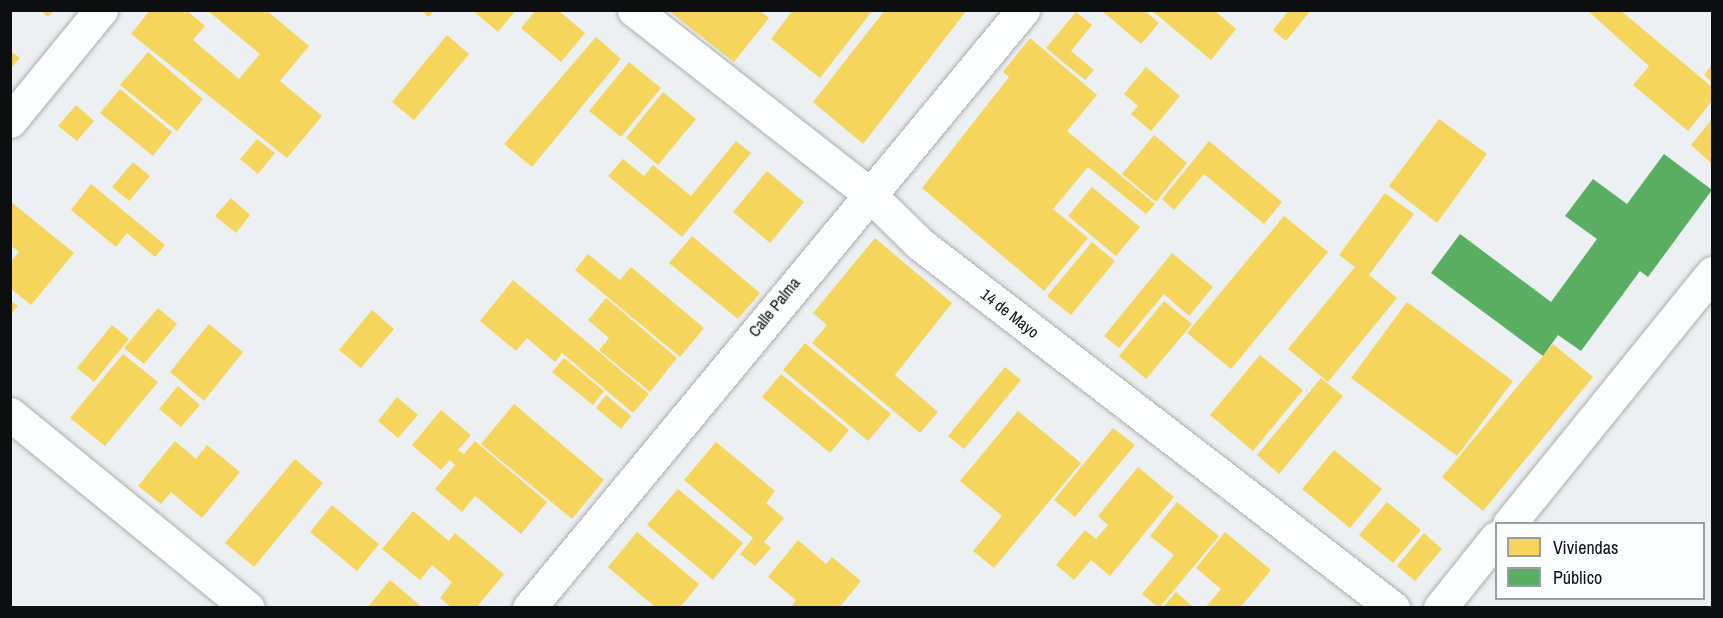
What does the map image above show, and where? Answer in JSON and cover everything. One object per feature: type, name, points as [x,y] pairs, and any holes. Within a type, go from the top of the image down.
[{"type":"street","points":[[10,121],[101,10]]},
{"type":"street","name":"14 de Mayo","points":[[634,10],[868,193],[920,244],[1393,608]]},
{"type":"street","name":"Calle Palma","points":[[529,608],[868,193],[1023,10]]},
{"type":"street","points":[[1511,522],[1713,273]]},
{"type":"street","points":[[10,414],[248,608]]},
{"type":"street","points":[[1440,608],[1495,540]]},
{"type":"building: Viviendas","points":[[40,10],[54,10],[48,17]]},
{"type":"building: Viviendas","points":[[150,10],[186,10],[205,26],[193,40],[239,79],[260,54],[207,10],[266,10],[309,46],[280,81],[322,116],[287,158],[131,34]]},
{"type":"building: Viviendas","points":[[421,10],[434,10],[429,17]]},
{"type":"building: Viviendas","points":[[472,10],[516,10],[498,32]]},
{"type":"building: Viviendas","points":[[536,10],[558,10],[585,33],[561,62],[521,28]]},
{"type":"building: Viviendas","points":[[668,10],[759,10],[769,18],[734,62]]},
{"type":"building: Viviendas","points":[[793,10],[873,10],[820,78],[771,39]]},
{"type":"building: Viviendas","points":[[885,10],[967,10],[863,144],[813,102]]},
{"type":"building: Viviendas","points":[[1101,10],[1144,10],[1159,23],[1141,44]]},
{"type":"building: Viviendas","points":[[1151,10],[1214,10],[1236,29],[1211,60]]},
{"type":"building: Viviendas","points":[[1289,10],[1311,10],[1286,41],[1273,30]]},
{"type":"building: Viviendas","points":[[1587,10],[1620,10],[1712,87],[1712,101],[1688,131],[1633,85],[1649,66]]},
{"type":"building: Viviendas","points":[[1076,12],[1092,25],[1071,51],[1094,70],[1085,80],[1046,48]]},
{"type":"building: Viviendas","points":[[447,35],[469,54],[414,120],[392,102]]},
{"type":"building: Viviendas","points":[[596,37],[621,59],[532,167],[504,144]]},
{"type":"building: Viviendas","points":[[1030,38],[1097,95],[1067,131],[1155,204],[1146,214],[1088,167],[1053,209],[1088,238],[1044,291],[922,188],[1009,77],[1003,72]]},
{"type":"building: Viviendas","points":[[10,51],[20,58],[10,69]]},
{"type":"building: Viviendas","points":[[148,52],[203,99],[177,131],[120,85]]},
{"type":"building: Viviendas","points":[[629,62],[661,88],[621,137],[589,111]]},
{"type":"building: Viviendas","points":[[1712,65],[1712,82],[1704,75]]},
{"type":"building: Viviendas","points":[[1146,67],[1180,96],[1151,131],[1131,114],[1138,106],[1124,94]]},
{"type":"building: Viviendas","points":[[120,89],[172,132],[153,156],[100,113]]},
{"type":"building: Viviendas","points":[[663,92],[696,119],[658,165],[626,138]]},
{"type":"building: Viviendas","points":[[76,105],[94,121],[77,141],[58,126]]},
{"type":"building: Viviendas","points":[[1439,119],[1487,154],[1437,223],[1389,186]]},
{"type":"building: Viviendas","points":[[1712,119],[1712,164],[1691,145]]},
{"type":"building: Viviendas","points":[[1154,135],[1187,163],[1156,202],[1122,174]]},
{"type":"building: Viviendas","points":[[257,139],[275,153],[258,174],[240,159]]},
{"type":"building: Viviendas","points":[[736,141],[751,153],[682,237],[608,176],[623,159],[644,176],[653,165],[691,196]]},
{"type":"building: Viviendas","points":[[1209,141],[1282,202],[1264,224],[1204,174],[1174,210],[1162,199]]},
{"type":"building: Viviendas","points":[[133,162],[150,176],[129,201],[112,187]]},
{"type":"building: Viviendas","points":[[767,171],[804,202],[770,243],[733,212]]},
{"type":"building: Viviendas","points":[[91,184],[165,245],[155,257],[127,233],[116,247],[71,210]]},
{"type":"building: Viviendas","points":[[1092,187],[1140,227],[1116,256],[1068,216]]},
{"type":"building: Viviendas","points":[[1385,193],[1414,214],[1369,275],[1397,298],[1328,382],[1288,349],[1355,267],[1339,255]]},
{"type":"building: Viviendas","points":[[231,198],[250,215],[236,233],[215,216]]},
{"type":"building: Viviendas","points":[[10,201],[74,253],[31,305],[10,288],[10,262],[19,252],[10,245]]},
{"type":"building: Viviendas","points":[[1284,216],[1328,252],[1231,369],[1187,333]]},
{"type":"building: Viviendas","points":[[692,236],[760,293],[738,319],[669,263]]},
{"type":"building: Viviendas","points":[[875,238],[952,303],[895,375],[938,412],[920,433],[812,343],[827,325],[813,313]]},
{"type":"building: Viviendas","points":[[1092,242],[1115,261],[1071,315],[1047,296]]},
{"type":"building: Viviendas","points":[[1172,253],[1213,287],[1189,316],[1164,294],[1119,348],[1104,336]]},
{"type":"building: Viviendas","points":[[588,254],[620,280],[631,267],[704,328],[680,357],[575,270]]},
{"type":"building: Viviendas","points":[[513,280],[649,394],[633,413],[562,353],[555,362],[527,338],[516,351],[480,321]]},
{"type":"building: Viviendas","points":[[606,298],[677,358],[650,392],[599,350],[609,338],[588,320]]},
{"type":"building: Viviendas","points":[[10,300],[18,306],[10,315]]},
{"type":"building: Viviendas","points":[[1164,301],[1192,324],[1146,379],[1119,356]]},
{"type":"building: Viviendas","points":[[1407,302],[1513,381],[1457,456],[1351,378]]},
{"type":"building: Viviendas","points":[[158,308],[177,324],[144,364],[124,348]]},
{"type":"building: Viviendas","points":[[372,310],[394,329],[361,368],[339,350]]},
{"type":"building: Viviendas","points":[[209,324],[243,352],[204,401],[170,372]]},
{"type":"building: Viviendas","points":[[112,325],[129,339],[94,382],[77,368]]},
{"type":"building: Viviendas","points":[[805,343],[891,414],[868,441],[783,370]]},
{"type":"building: Viviendas","points":[[1553,344],[1593,377],[1483,511],[1442,477]]},
{"type":"building: Viviendas","points":[[123,354],[158,382],[105,446],[70,418]]},
{"type":"building: Viviendas","points":[[1260,355],[1303,390],[1253,451],[1210,415]]},
{"type":"building: Viviendas","points":[[564,358],[604,391],[593,405],[552,372]]},
{"type":"building: Viviendas","points":[[1005,367],[1021,380],[964,449],[948,436]]},
{"type":"building: Viviendas","points":[[781,374],[849,430],[830,453],[762,397]]},
{"type":"building: Viviendas","points":[[1321,378],[1343,396],[1279,474],[1257,455]]},
{"type":"building: Viviendas","points":[[178,386],[200,405],[181,427],[159,409]]},
{"type":"building: Viviendas","points":[[606,395],[631,416],[621,429],[596,408]]},
{"type":"building: Viviendas","points":[[397,397],[418,415],[398,438],[378,421]]},
{"type":"building: Viviendas","points":[[514,404],[604,480],[572,519],[481,444]]},
{"type":"building: Viviendas","points":[[441,410],[471,435],[458,450],[464,454],[475,441],[547,502],[521,534],[475,496],[462,512],[435,489],[455,465],[450,460],[441,470],[412,445]]},
{"type":"building: Viviendas","points":[[1018,411],[1081,463],[994,568],[973,551],[1002,516],[960,481]]},
{"type":"building: Viviendas","points":[[1113,428],[1135,445],[1075,517],[1054,500]]},
{"type":"building: Viviendas","points":[[175,441],[196,459],[207,445],[240,472],[202,518],[171,492],[161,504],[138,486]]},
{"type":"building: Viviendas","points":[[716,442],[775,491],[766,503],[784,518],[764,542],[771,548],[755,566],[740,554],[753,538],[684,480]]},
{"type":"building: Viviendas","points":[[1334,450],[1382,489],[1350,528],[1302,489]]},
{"type":"building: Viviendas","points":[[295,459],[323,483],[254,567],[225,543]]},
{"type":"building: Viviendas","points":[[1138,467],[1174,497],[1110,576],[1091,560],[1074,580],[1056,565],[1085,530],[1096,539],[1108,525],[1098,516]]},
{"type":"building: Viviendas","points":[[678,489],[743,543],[713,580],[647,525]]},
{"type":"building: Viviendas","points":[[1177,502],[1219,536],[1159,608],[1142,594],[1174,555],[1150,536]]},
{"type":"building: Viviendas","points":[[1387,502],[1421,530],[1393,563],[1359,535]]},
{"type":"building: Viviendas","points":[[332,505],[379,544],[357,571],[310,532]]},
{"type":"building: Viviendas","points":[[413,511],[449,541],[455,533],[504,574],[476,608],[452,608],[440,598],[452,582],[432,565],[420,580],[382,549]]},
{"type":"building: Viviendas","points":[[637,532],[699,584],[680,608],[656,608],[608,567]]},
{"type":"building: Viviendas","points":[[1225,532],[1271,570],[1240,608],[1205,608],[1221,589],[1196,568]]},
{"type":"building: Viviendas","points":[[1424,533],[1442,549],[1415,581],[1397,566]]},
{"type":"building: Viviendas","points":[[798,540],[826,564],[832,557],[861,581],[839,608],[791,608],[796,600],[768,577]]},
{"type":"building: Viviendas","points":[[390,580],[423,608],[367,608]]},
{"type":"building: Viviendas","points":[[1176,592],[1195,608],[1162,608]]},
{"type":"building: Público","points":[[1664,154],[1712,190],[1648,277],[1640,271],[1581,351],[1558,335],[1543,356],[1431,273],[1460,234],[1551,302],[1597,239],[1565,216],[1593,179],[1627,204]]}]
